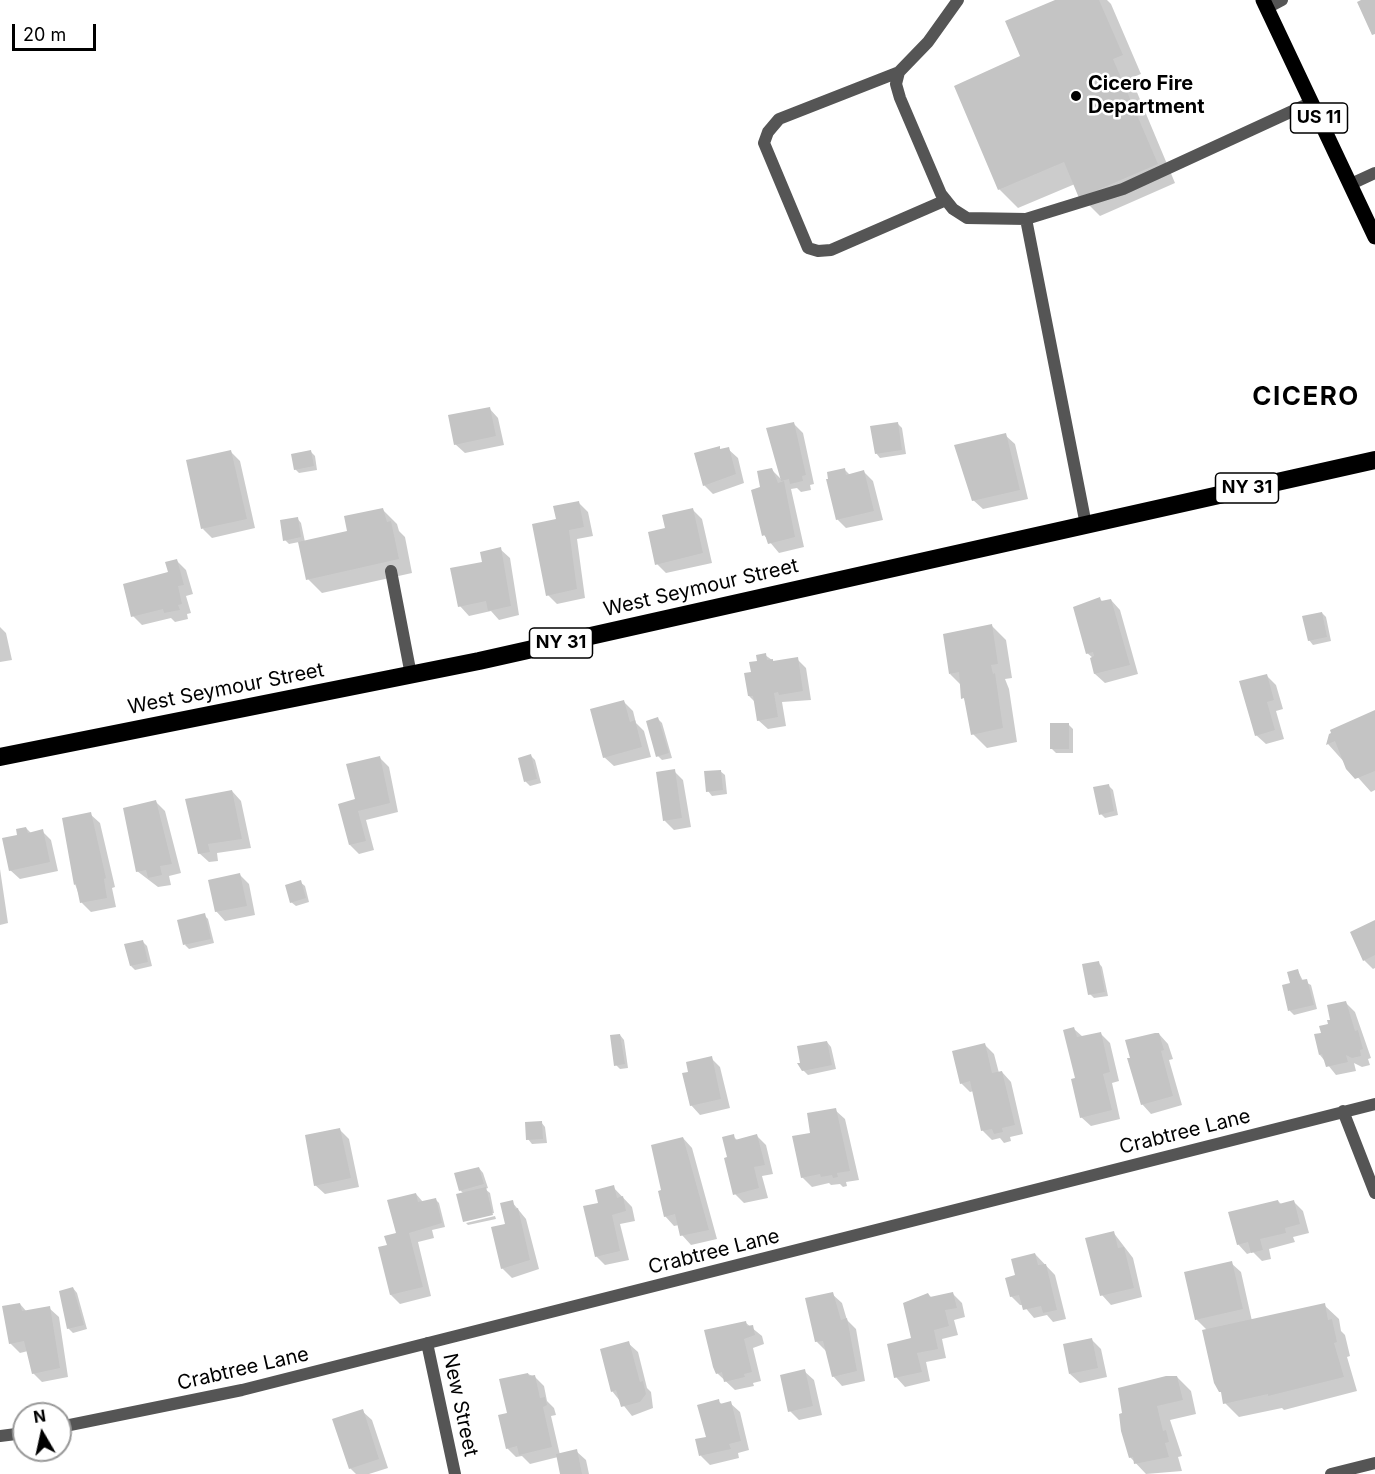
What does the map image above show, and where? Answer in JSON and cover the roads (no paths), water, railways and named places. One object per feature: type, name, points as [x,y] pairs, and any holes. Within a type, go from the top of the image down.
[{"type":"highway","name":"West Seymour Street","points":[[0,757],[411,675],[1375,460]]},
{"type":"main road","name":"US 11","points":[[1265,4],[1375,237]]},
{"type":"street","points":[[946,200],[831,249],[818,252],[808,248],[764,143],[768,132],[779,119],[899,72],[928,42],[958,0]]},
{"type":"street","points":[[1265,4],[1282,0]]},
{"type":"street","points":[[899,72],[896,84],[900,98],[946,200],[953,209],[967,218],[1026,219],[1123,189],[1312,102]]},
{"type":"street","points":[[1351,184],[1375,173]]},
{"type":"street","points":[[1026,219],[1086,525]]},
{"type":"street","points":[[391,571],[411,675]]},
{"type":"street","name":"Crabtree Lane","points":[[72,1425],[242,1390],[1375,1104]]},
{"type":"street","points":[[1344,1111],[1375,1193]]},
{"type":"street","name":"New Street","points":[[427,1343],[455,1474]]},
{"type":"street","points":[[1331,1474],[1375,1462]]},
{"type":"place","name":"Cicero Fire Department","points":[[1076,96]]},
{"type":"district","name":"CICERO","points":[[1306,397]]}]
